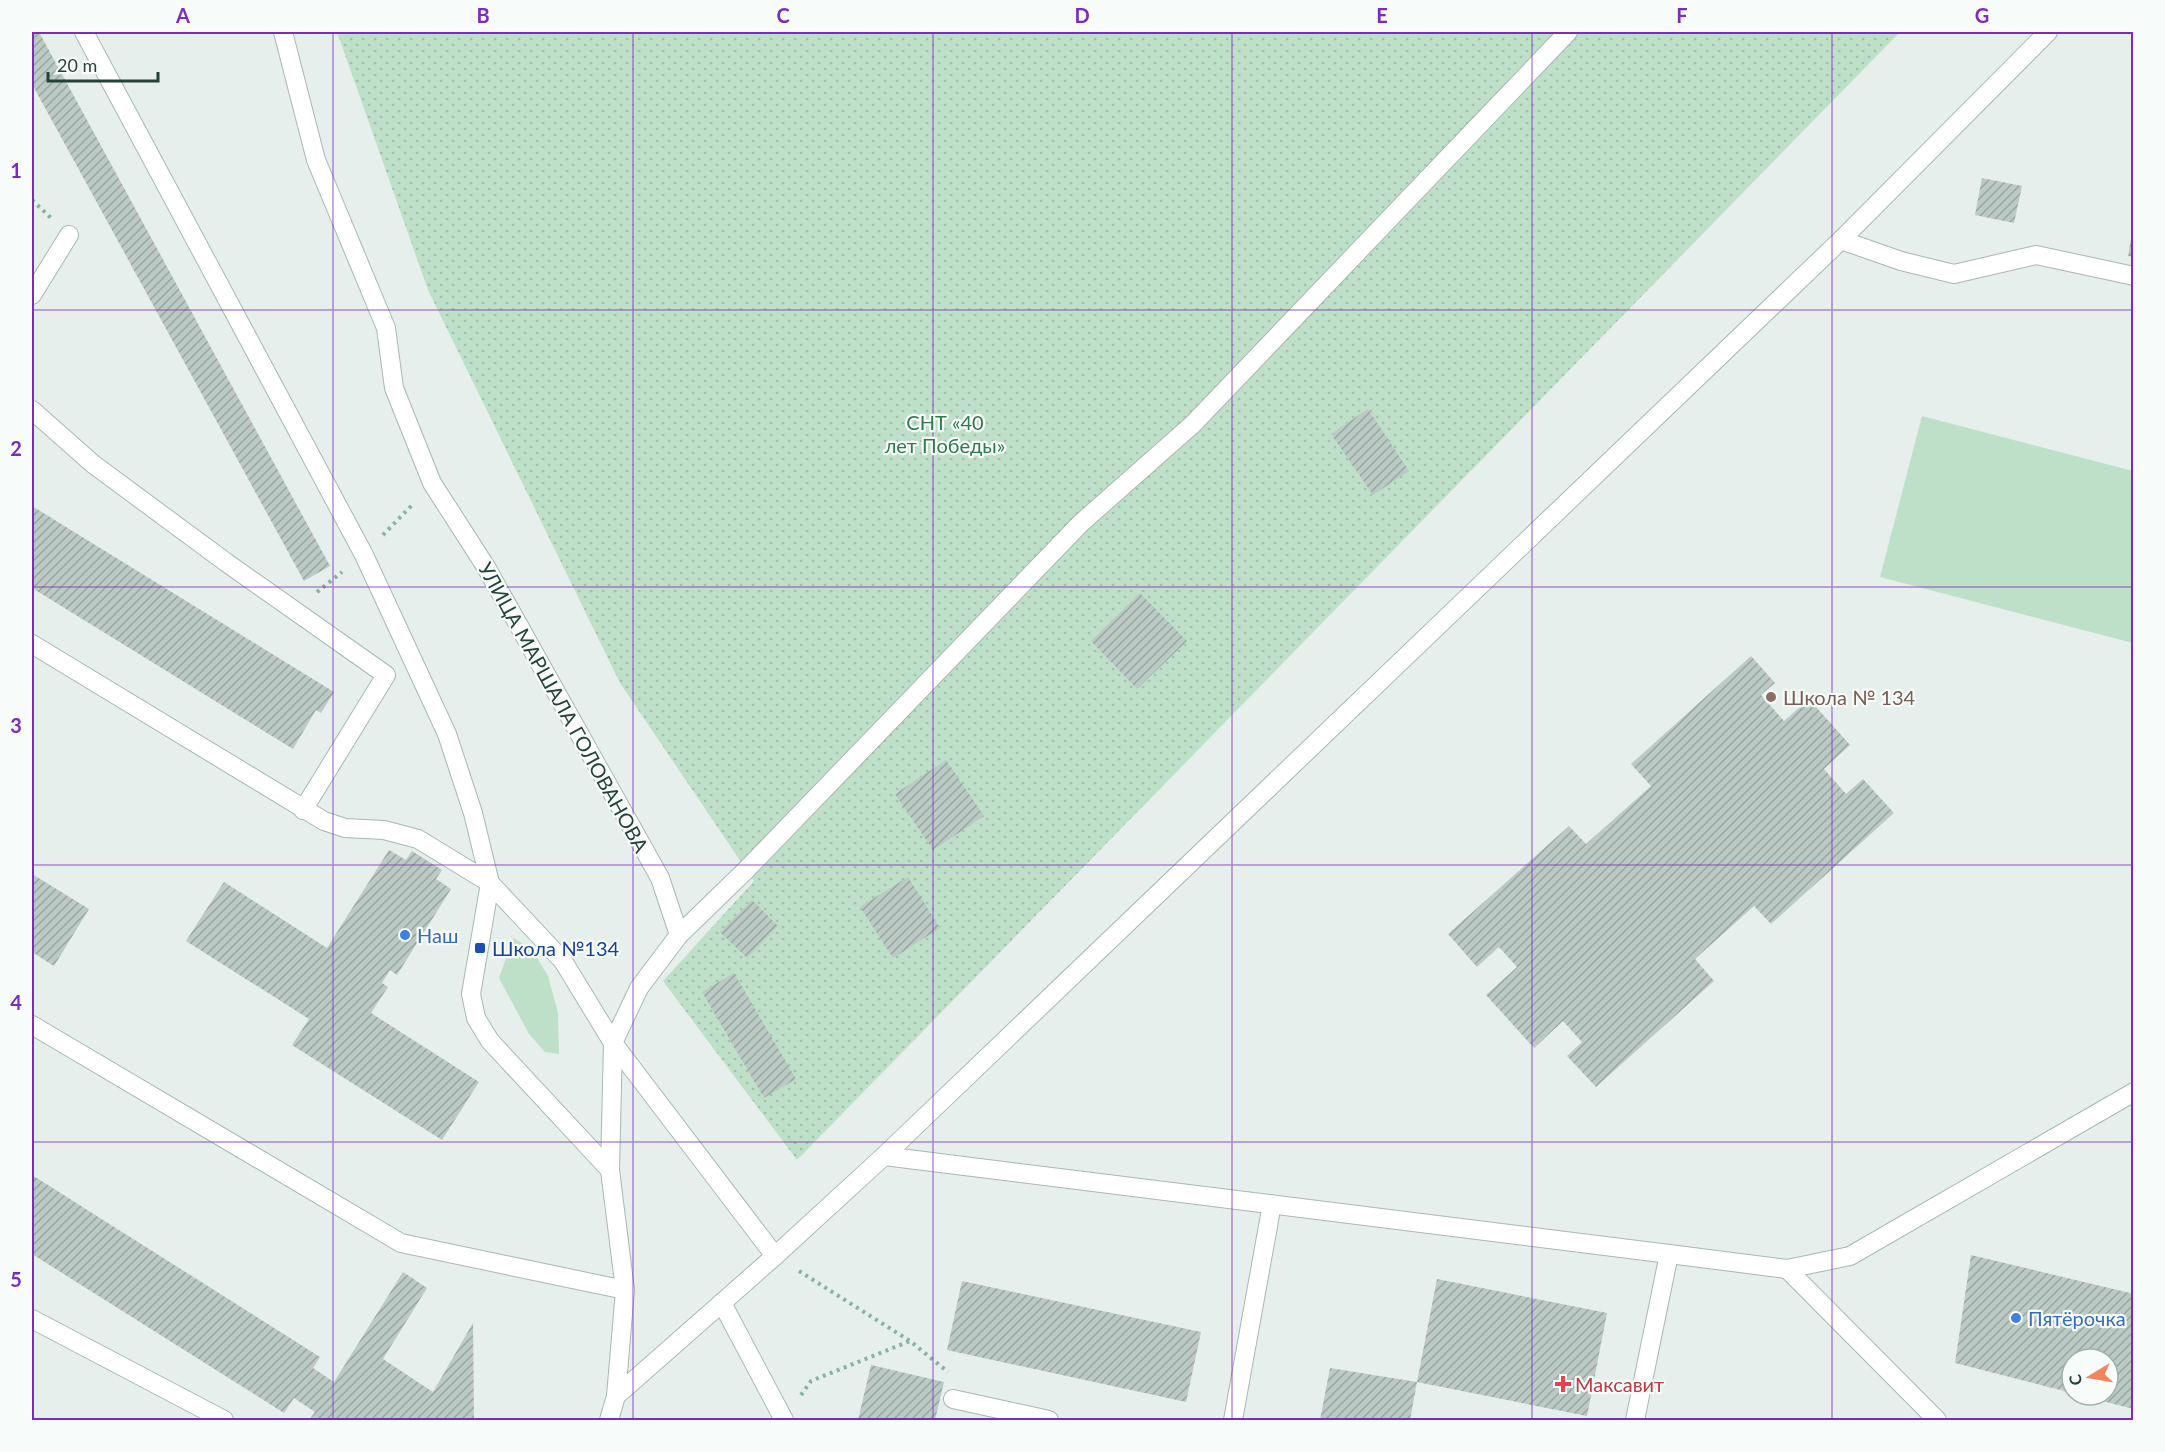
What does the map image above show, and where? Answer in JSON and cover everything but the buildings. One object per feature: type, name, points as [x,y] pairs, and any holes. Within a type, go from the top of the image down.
[{"type":"street","points":[[84,32],[364,555],[447,734],[473,813],[490,883],[471,994],[476,1018],[490,1041],[610,1170]]},
{"type":"street","name":"УЛИЦА МАРШАЛА ГОЛОВАНОВА","points":[[283,32],[316,160],[386,328],[394,388],[432,483],[486,567],[660,878],[680,934]]},
{"type":"street","points":[[609,1420],[616,1396],[625,1290],[610,1170],[613,1043],[639,988],[680,934],[746,870],[1082,522],[1193,424],[1568,32]]},
{"type":"street","points":[[616,1396],[884,1156],[1841,240],[2048,32]]},
{"type":"street","points":[[32,295],[69,235]]},
{"type":"street","points":[[1841,240],[1901,261],[1954,274],[2036,255],[2133,276]]},
{"type":"street","points":[[32,410],[93,464],[386,675],[303,810]]},
{"type":"street","points":[[32,644],[324,822],[345,828],[384,830],[418,840],[490,883],[563,961],[613,1043],[775,1256]]},
{"type":"street","points":[[32,1025],[400,1243],[625,1290]]},
{"type":"street","points":[[884,1156],[1787,1269],[1850,1257],[2133,1092]]},
{"type":"street","points":[[1233,1420],[1272,1204]]},
{"type":"street","points":[[1635,1420],[1669,1254]]},
{"type":"street","points":[[1787,1269],[1937,1420]]},
{"type":"street","points":[[722,1303],[784,1420]]},
{"type":"street","points":[[32,1319],[224,1420]]},
{"type":"street","points":[[952,1399],[1049,1420]]},
{"type":"path","points":[[294,610],[364,555],[432,483]]},
{"type":"path","points":[[775,1256],[910,1341],[948,1370],[952,1399]]},
{"type":"path","points":[[798,1401],[811,1381],[910,1341]]},
{"type":"green space","name":"СНТ «40 лет Победы»","points":[[337,32],[1900,32],[797,1160],[663,981],[754,881],[620,683],[428,290]]},
{"type":"green space","points":[[1922,416],[2133,471],[2133,643],[1880,577]]},
{"type":"green space","points":[[513,938],[531,948],[548,976],[558,1013],[559,1054],[545,1052],[529,1034],[499,978]]},
{"type":"place","name":"Школа № 134","points":[[1771,697]]},
{"type":"place","name":"Наш","points":[[405,935]]},
{"type":"place","name":"Школа №134","points":[[480,948]]},
{"type":"place","name":"Пятёрочка","points":[[2016,1318]]},
{"type":"place","name":"Максавит","points":[[1563,1384]]}]
